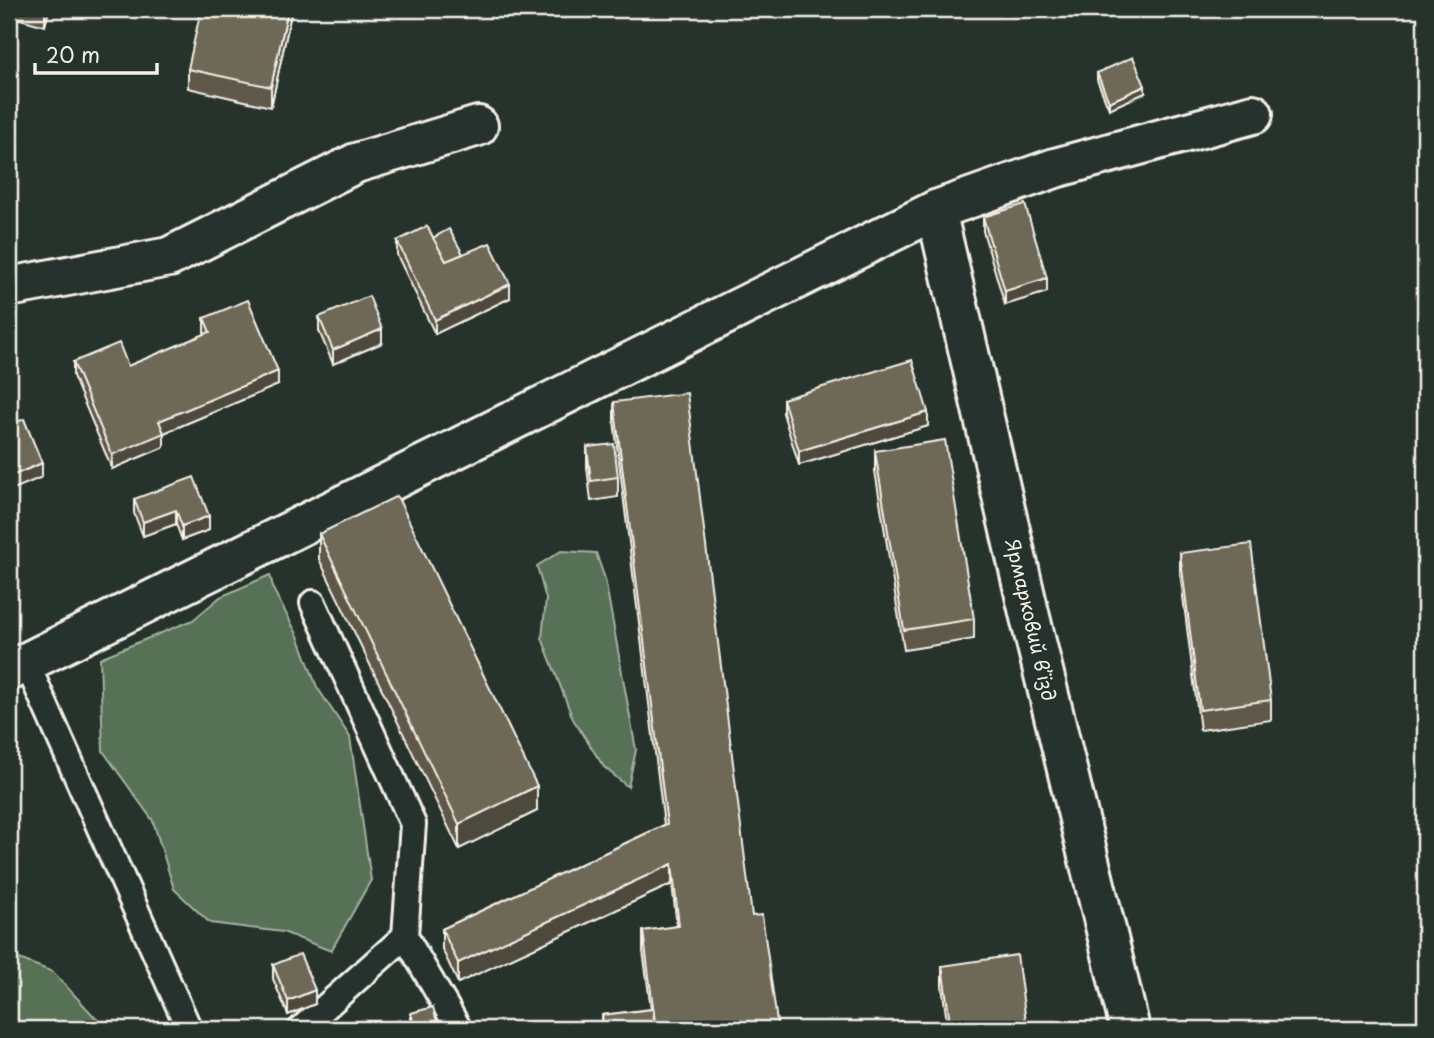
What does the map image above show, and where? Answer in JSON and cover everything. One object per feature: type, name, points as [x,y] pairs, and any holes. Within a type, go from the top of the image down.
[{"type":"street","points":[[18,667],[936,209],[1055,168],[1253,114]]},
{"type":"street","points":[[9,287],[169,257],[356,163],[478,126]]},
{"type":"street","name":"Ярмарковий вʼїзд","points":[[936,209],[1030,617],[1130,1029]]},
{"type":"lane","points":[[313,603],[413,824],[405,936],[459,1029]]},
{"type":"lane","points":[[18,667],[189,1029]]},
{"type":"lane","points":[[300,1029],[405,936]]},
{"type":"green space","points":[[561,551],[596,553],[605,579],[636,750],[628,787],[604,767],[573,719],[542,638],[546,599],[537,566]]},
{"type":"green space","points":[[270,575],[274,591],[298,636],[317,687],[350,737],[371,880],[331,951],[283,932],[210,923],[174,889],[153,821],[103,751],[100,658],[193,620],[220,597]]},
{"type":"green space","points":[[9,955],[53,972],[106,1029],[9,1029]]},
{"type":"building","points":[[201,9],[288,9],[271,87],[188,69]]},
{"type":"building","points":[[1133,57],[1145,86],[1109,102],[1097,73]]},
{"type":"building","points":[[1425,94],[1425,143],[1419,95]]},
{"type":"building","points":[[1025,204],[1047,278],[1005,291],[983,217]]},
{"type":"building","points":[[427,226],[446,261],[490,243],[510,284],[435,320],[397,241]]},
{"type":"building","points":[[449,229],[463,254],[446,261],[433,238]]},
{"type":"building","points":[[369,296],[382,329],[333,350],[319,317]]},
{"type":"building","points":[[248,300],[278,371],[159,421],[164,433],[112,455],[73,362],[119,343],[128,366],[210,332],[204,318]]},
{"type":"building","points":[[912,360],[928,412],[799,451],[783,399]]},
{"type":"building","points":[[687,393],[752,916],[762,915],[778,1029],[656,1029],[643,931],[679,926],[672,864],[458,963],[442,929],[667,824],[614,402]]},
{"type":"building","points":[[24,419],[42,463],[9,477],[9,422],[10,425]]},
{"type":"building","points":[[945,440],[974,619],[904,630],[875,451]]},
{"type":"building","points":[[614,444],[618,477],[591,481],[587,447]]},
{"type":"building","points":[[194,477],[209,516],[182,526],[176,510],[143,522],[134,499]]},
{"type":"building","points":[[397,496],[537,786],[459,824],[319,534]]},
{"type":"building","points":[[1251,544],[1271,700],[1200,710],[1180,553]]},
{"type":"building","points":[[300,954],[315,990],[288,1001],[273,965]]},
{"type":"building","points":[[1017,955],[1027,1029],[951,1029],[942,966]]},
{"type":"building","points":[[433,1007],[439,1029],[415,1029],[411,1013]]},
{"type":"building","points":[[653,1009],[655,1029],[604,1029],[602,1015]]},
{"type":"building","points":[[399,1020],[403,1029],[381,1029],[381,1028]]}]
